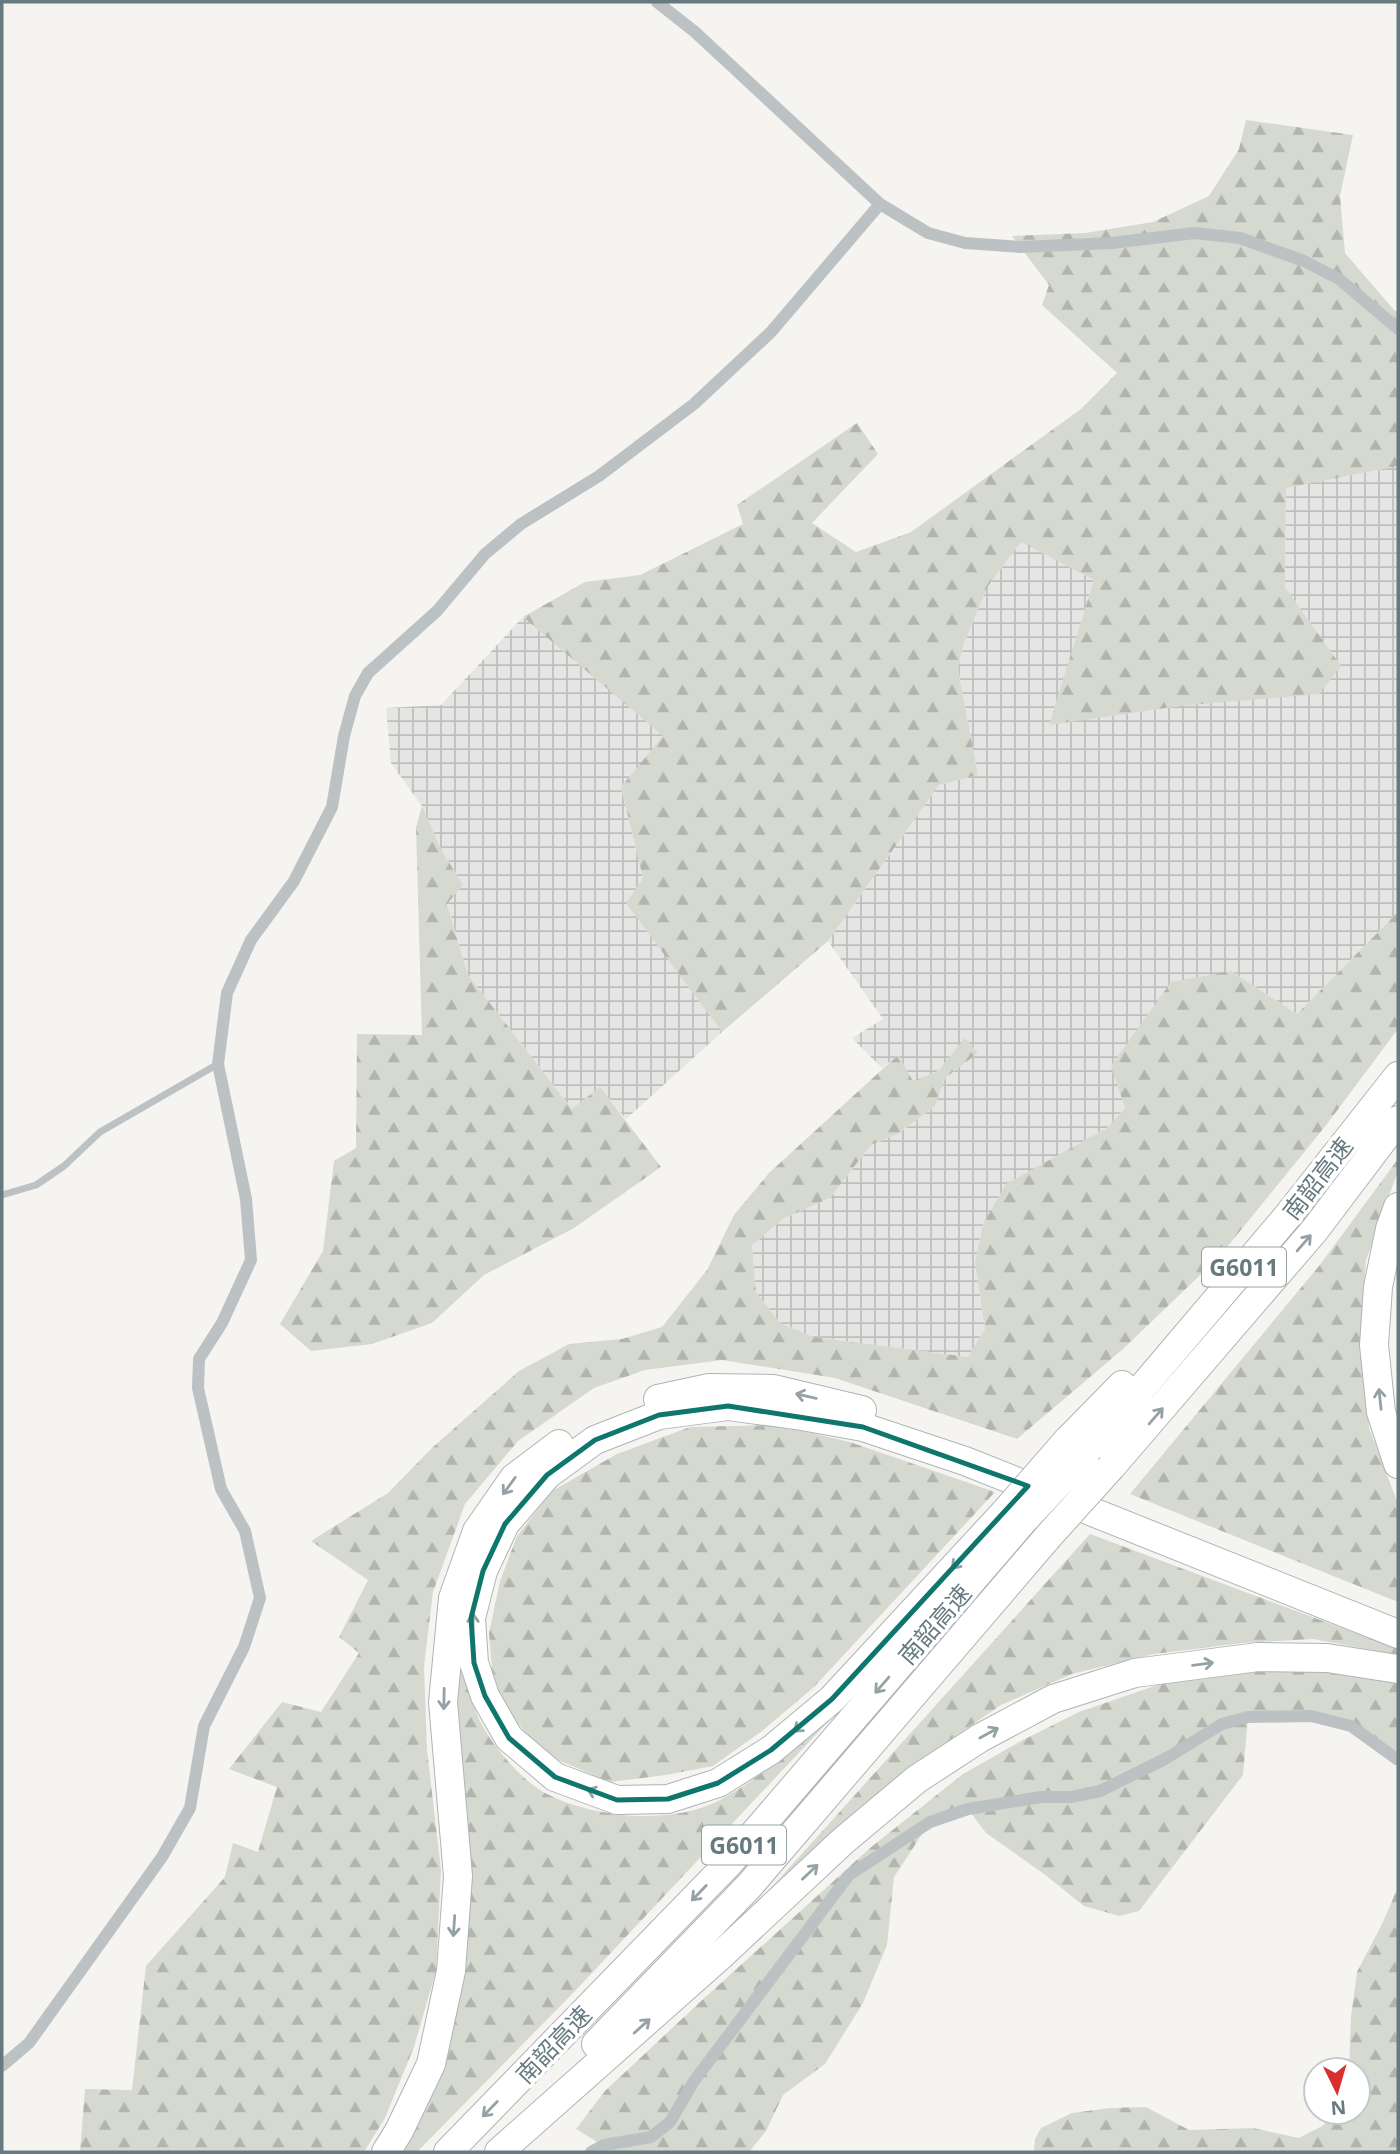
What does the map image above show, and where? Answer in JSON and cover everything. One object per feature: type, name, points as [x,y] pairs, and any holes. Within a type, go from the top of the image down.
[{"type":"highway","name":"南韶高速","points":[[448,2152],[728,1864],[1014,1516],[1286,1218],[1398,1076]]},
{"type":"highway","name":"南韶高速","points":[[492,2152],[749,1886],[1314,1231],[1398,1120]]},
{"type":"highway","points":[[1398,1207],[1390,1229],[1378,1287],[1374,1345],[1381,1412],[1398,1464]]},
{"type":"highway","points":[[386,2152],[399,2132],[430,2064],[451,1971],[458,1876],[443,1702],[453,1598],[477,1531],[514,1478],[569,1436],[637,1404],[709,1388],[774,1388],[913,1425],[1140,1511],[1398,1614]]},
{"type":"highway","points":[[1014,1516],[832,1699],[771,1750],[719,1783],[668,1799],[617,1800],[555,1777],[509,1738],[485,1696],[474,1663],[471,1618],[483,1571],[505,1524],[547,1475],[595,1440],[659,1415],[728,1406],[863,1427],[965,1461],[1398,1634]]},
{"type":"highway","points":[[499,2152],[720,1956],[843,1841],[917,1779],[980,1738],[1053,1699],[1135,1673],[1258,1657],[1327,1658],[1398,1669]]},
{"type":"street","points":[[657,2],[695,32],[880,204],[928,233],[965,243],[1020,247],[1112,243],[1194,233],[1240,238],[1304,261],[1339,279],[1398,329]]},
{"type":"street","points":[[2,2066],[29,2043],[162,1857],[190,1808],[204,1726],[244,1647],[261,1598],[245,1531],[221,1489],[198,1388],[199,1359],[222,1323],[251,1260],[246,1199],[218,1064],[227,992],[251,940],[294,881],[332,807],[344,736],[355,696],[368,673],[436,611],[485,554],[521,524],[599,476],[694,404],[771,332],[880,204]]},
{"type":"street","points":[[2,1195],[36,1185],[64,1166],[100,1132],[218,1064]]},
{"type":"street","points":[[591,2152],[604,2145],[651,2137],[670,2122],[694,2081],[849,1875],[930,1822],[968,1809],[1100,1791],[1165,1759],[1222,1724],[1248,1717],[1311,1716],[1351,1726],[1398,1760]]},
{"type":"highlighted area","points":[[728,1406],[863,1427],[1028,1486],[832,1699],[771,1750],[718,1783],[668,1799],[617,1800],[555,1777],[509,1738],[485,1696],[474,1663],[471,1618],[483,1571],[505,1524],[547,1475],[595,1440],[659,1415]]},
{"type":"shaded area","points":[[1398,466],[1398,912],[1297,1014],[1231,971],[1107,1128],[1007,1184],[983,1224],[975,1262],[985,1329],[968,1357],[814,1337],[780,1323],[756,1292],[752,1245],[783,1219],[830,1198],[871,1145],[898,1134],[935,1106],[945,1078],[978,1053],[965,1039],[938,1071],[912,1082],[898,1055],[882,1068],[852,1038],[883,1019],[828,941],[939,785],[978,775],[958,669],[964,643],[988,586],[1022,541],[1094,580],[1050,724],[1180,706],[1341,666],[1285,587],[1286,487]]},
{"type":"shaded area","points":[[523,617],[664,736],[621,787],[643,878],[627,903],[722,1032],[626,1119],[600,1088],[573,1110],[468,975],[447,903],[463,885],[442,851],[422,806],[391,763],[386,708],[441,705]]},
{"type":"green space","points":[[1246,120],[1353,135],[1340,196],[1345,253],[1398,312],[1398,466],[1286,488],[1285,587],[1341,666],[1319,694],[1180,706],[1049,725],[1094,580],[1021,542],[988,586],[964,643],[958,669],[978,775],[939,785],[828,941],[722,1032],[626,903],[643,878],[621,787],[663,736],[523,617],[585,582],[640,575],[743,524],[737,505],[857,423],[878,454],[812,523],[856,552],[911,532],[1081,409],[1117,373],[1042,305],[1049,285],[1012,236],[1085,233],[1153,222],[1209,196],[1239,149]]},
{"type":"green space","points":[[422,806],[442,851],[463,885],[447,904],[468,975],[572,1109],[600,1087],[661,1167],[574,1228],[484,1275],[432,1323],[372,1344],[311,1351],[280,1324],[323,1251],[334,1161],[356,1148],[357,1034],[422,1035],[416,827]]},
{"type":"green space","points":[[1398,912],[1398,1029],[1327,1124],[1219,1257],[1123,1349],[1017,1439],[835,1378],[722,1360],[645,1370],[594,1388],[518,1441],[465,1504],[433,1592],[424,1666],[427,1750],[441,1870],[436,1971],[414,2047],[385,2118],[364,2152],[80,2152],[85,2089],[132,2090],[146,1966],[225,1877],[233,1843],[258,1852],[277,1787],[229,1769],[282,1702],[321,1712],[359,1653],[339,1637],[368,1580],[311,1541],[388,1493],[433,1447],[519,1371],[569,1344],[622,1339],[662,1327],[707,1270],[734,1215],[769,1173],[898,1055],[913,1081],[938,1071],[965,1038],[978,1053],[945,1078],[935,1106],[898,1134],[871,1145],[830,1198],[783,1219],[752,1245],[756,1292],[780,1323],[814,1337],[968,1357],[985,1329],[975,1262],[983,1224],[1006,1184],[1107,1128],[1125,1108],[1111,1066],[1171,982],[1231,971],[1297,1014]]},
{"type":"green space","points":[[1398,1159],[1398,1171],[1366,1260],[1360,1340],[1369,1428],[1398,1504],[1398,1602],[1130,1494],[1319,1266]]},
{"type":"green space","points":[[776,1425],[850,1442],[995,1492],[814,1687],[762,1731],[713,1766],[610,1782],[558,1760],[531,1739],[504,1707],[492,1670],[489,1633],[500,1581],[517,1536],[552,1491],[617,1454],[690,1427]]},
{"type":"green space","points":[[1090,1534],[1398,1649],[1398,1655],[1313,1639],[1243,1643],[1154,1654],[1072,1674],[1001,1705],[909,1768],[762,1898]]},
{"type":"green space","points":[[461,1608],[468,1681],[475,1709],[486,1732],[509,1762],[536,1787],[564,1802],[586,1808],[632,1816],[655,1816],[700,1808],[720,1800],[752,1780],[839,1710],[576,1990],[417,2152],[398,2152],[438,2069]]},
{"type":"green space","points":[[1274,1666],[1351,1674],[1398,1684],[1398,1760],[1351,1726],[1311,1716],[1248,1717],[1243,1775],[1139,1911],[1119,1916],[1084,1906],[986,1833],[968,1809],[930,1822],[894,1877],[887,1945],[863,2003],[825,2064],[783,2095],[766,2131],[749,2152],[613,2152],[576,2129],[605,2091],[699,2003],[870,1848],[963,1774],[1079,1712],[1166,1682]]},
{"type":"green space","points":[[1398,1887],[1398,2152],[1034,2152],[1035,2139],[1041,2128],[1072,2113],[1110,2108],[1146,2107],[1189,2130],[1253,2128],[1299,2138],[1322,2126],[1372,2126],[1372,2056],[1350,2056],[1351,2017],[1357,1972]]}]
